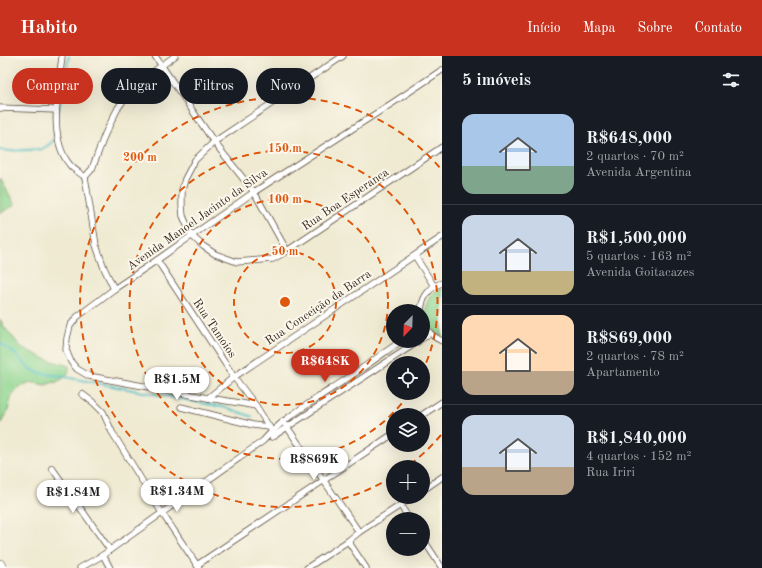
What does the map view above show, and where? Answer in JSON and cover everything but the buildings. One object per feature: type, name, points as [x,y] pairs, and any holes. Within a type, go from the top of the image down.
[{"type":"main road","points":[[0,564],[2,568]]},
{"type":"street","points":[[62,56],[56,110],[57,131],[61,151],[70,165],[85,177],[96,245],[104,268],[114,289]]},
{"type":"street","points":[[155,56],[214,142],[254,192],[287,251]]},
{"type":"street","points":[[85,177],[92,169],[105,134],[118,108],[128,94],[143,80],[175,56]]},
{"type":"street","points":[[192,236],[186,226],[182,206],[182,190],[185,179],[195,160],[214,142],[343,56]]},
{"type":"street","name":"Avenida Manoel Jacinto da Silva","points":[[208,398],[89,376],[77,369],[71,362],[66,350],[70,326],[77,317],[114,289],[254,192],[442,70]]},
{"type":"street","points":[[0,108],[56,110]]},
{"type":"street","name":"Rua Boa Esperança","points":[[192,236],[215,254],[237,262],[273,259],[442,147]]},
{"type":"street","name":"Rua Conceição da Barra","points":[[208,398],[234,377],[442,237]]},
{"type":"street","points":[[415,256],[434,286]]},
{"type":"street","name":"Rua Tamoios","points":[[157,260],[234,377],[256,406],[272,431]]},
{"type":"street","points":[[422,304],[426,294],[434,286],[442,283]]},
{"type":"street","points":[[430,334],[442,341]]},
{"type":"street","points":[[80,568],[103,556],[263,441],[283,421],[391,348]]},
{"type":"street","points":[[181,407],[230,418],[272,431],[288,427],[407,348]]},
{"type":"street","points":[[82,394],[103,412],[112,432],[162,513],[198,567],[386,439]]},
{"type":"street","points":[[208,398],[240,402],[256,406]]},
{"type":"street","points":[[430,410],[442,402]]},
{"type":"street","points":[[283,421],[359,532]]},
{"type":"street","points":[[52,468],[110,550]]},
{"type":"street","points":[[430,485],[442,477]]},
{"type":"street","points":[[307,568],[359,532],[404,504]]},
{"type":"street","points":[[401,506],[405,512]]},
{"type":"street","points":[[348,541],[366,568]]},
{"type":"street","points":[[430,550],[442,568]]},
{"type":"street","points":[[103,556],[110,568]]},
{"type":"green space","points":[[0,178],[15,205],[0,213]]},
{"type":"green space","points":[[442,289],[442,336],[430,328],[430,304],[426,304],[432,295]]},
{"type":"green space","points":[[0,319],[4,327],[21,347],[45,359],[69,366],[69,370],[67,375],[55,383],[45,385],[30,382],[18,388],[12,395],[8,410],[0,424]]},
{"type":"waterway","points":[[59,110],[69,56]]},
{"type":"waterway","points":[[0,150],[10,151],[42,149],[50,144],[54,139],[55,131]]},
{"type":"waterway","points":[[0,343],[13,352],[29,368],[39,373],[227,408],[253,417]]}]
